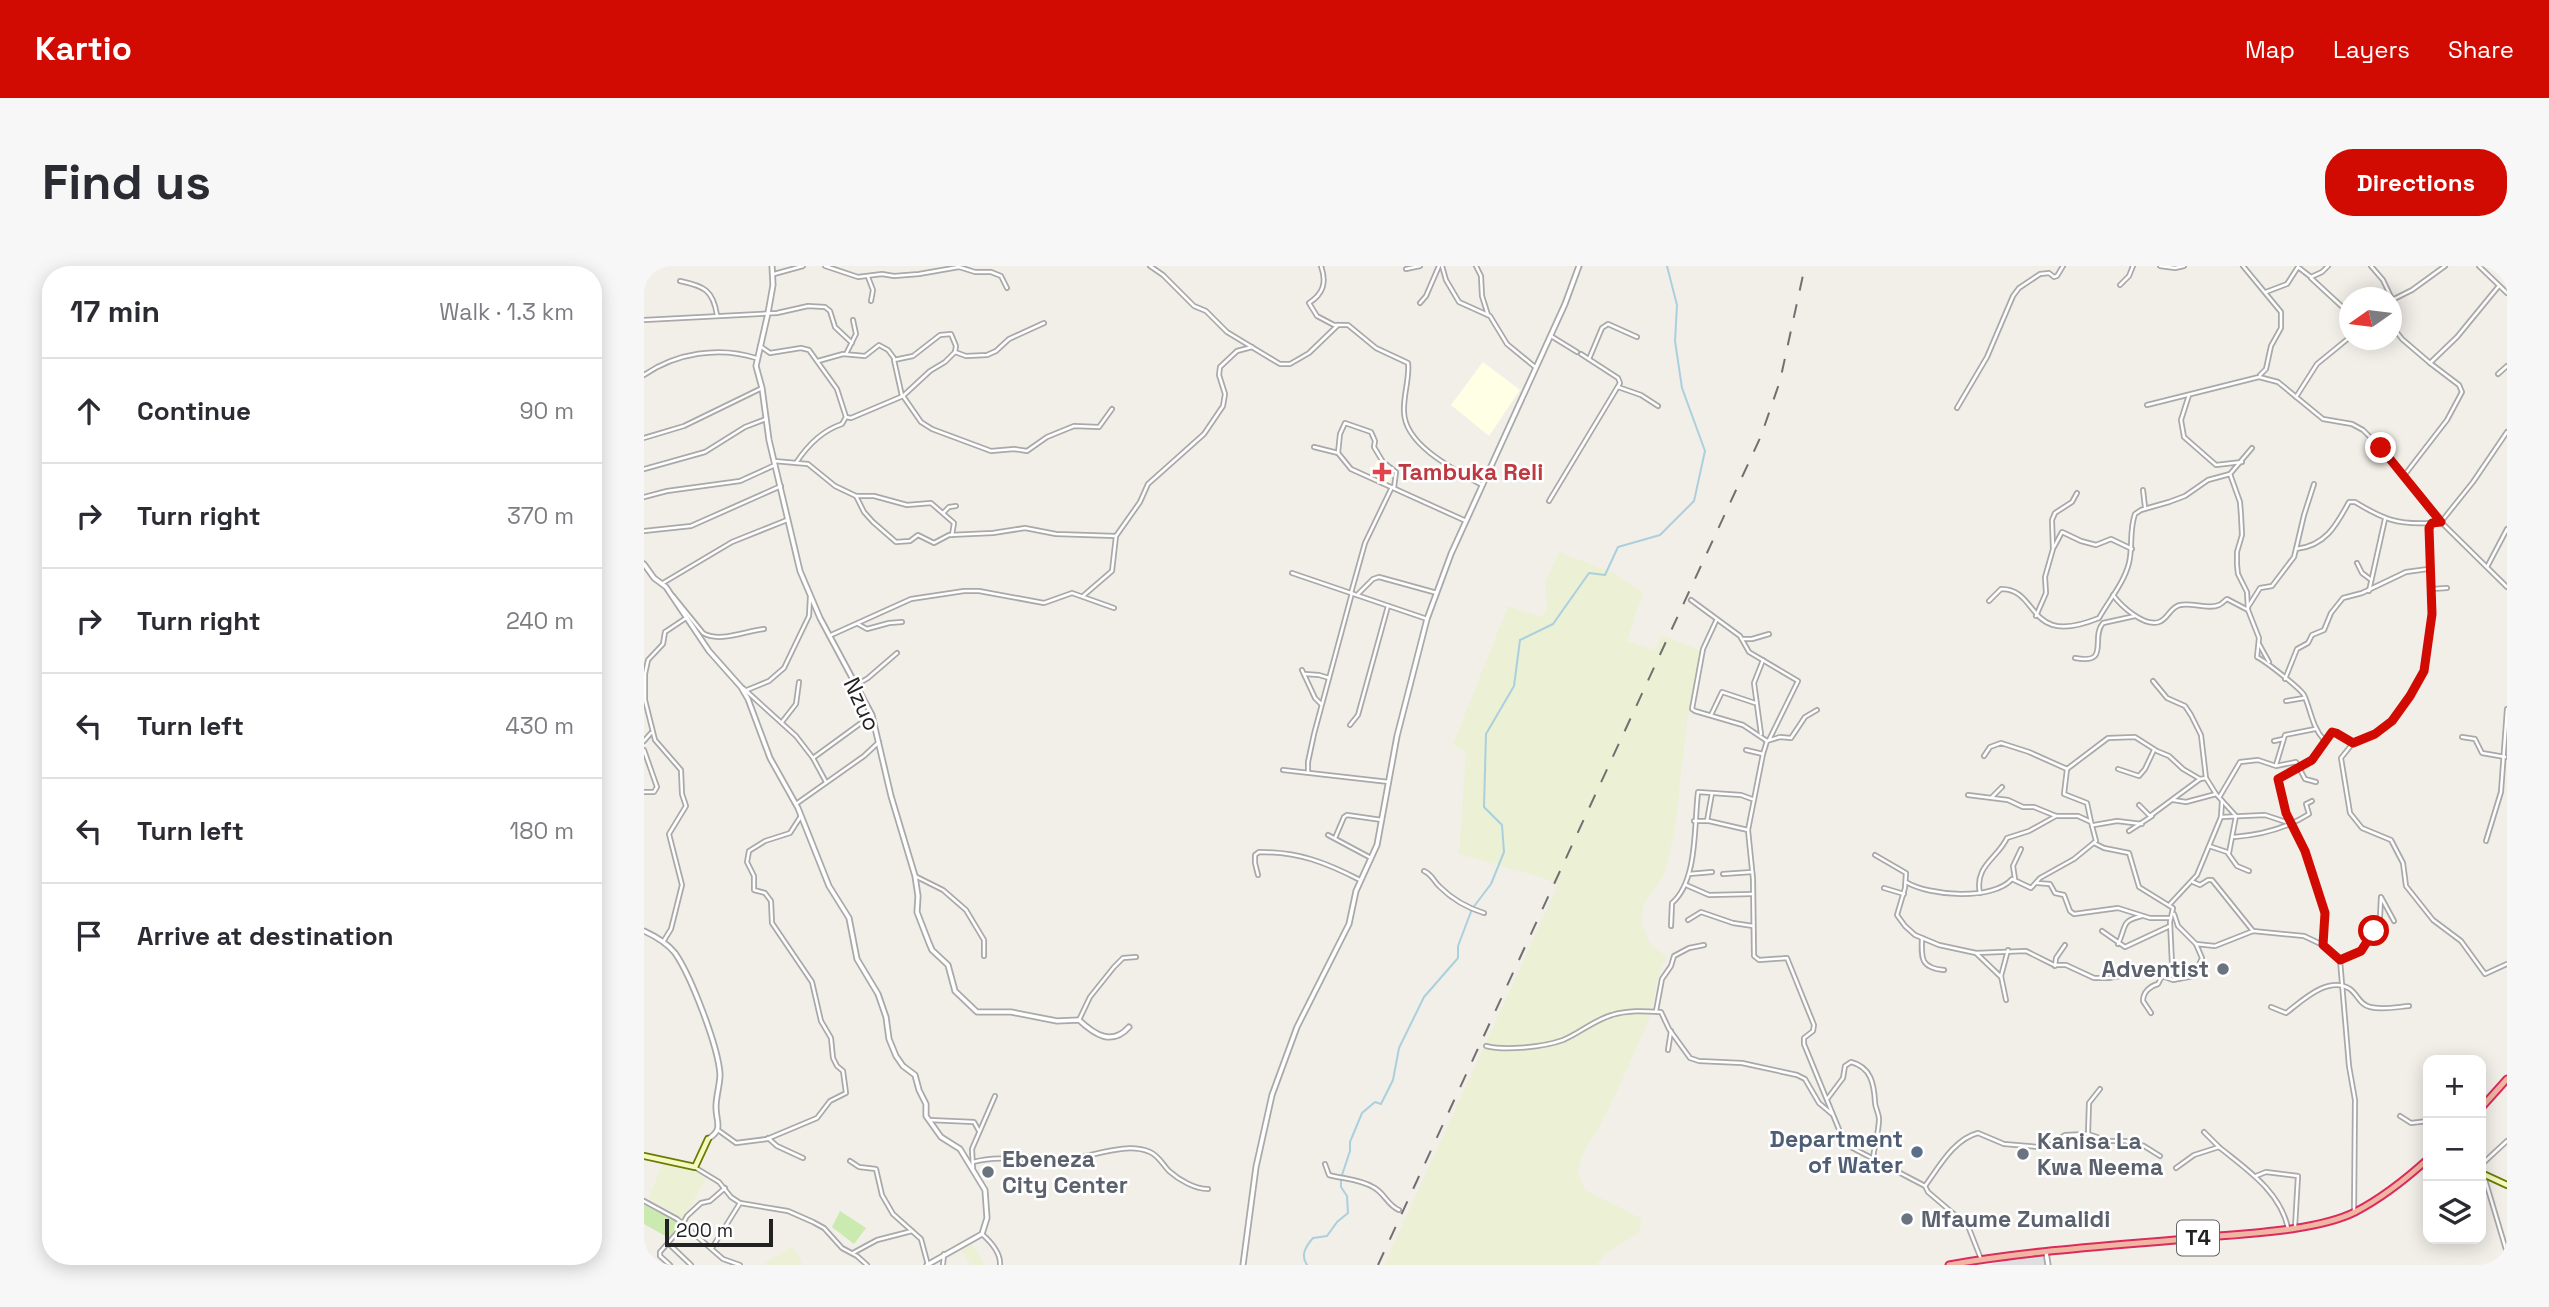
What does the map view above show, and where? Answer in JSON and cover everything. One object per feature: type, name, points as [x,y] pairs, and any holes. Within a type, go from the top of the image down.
[{"type":"highway","points":[[2486,1102],[2507,1079]]},
{"type":"highway","name":"T4","points":[[1949,1265],[1981,1259],[2291,1227],[2354,1213],[2404,1181],[2423,1164]]},
{"type":"main road","points":[[644,1156],[695,1167],[708,1139]]},
{"type":"main road","points":[[2486,1176],[2507,1185]]},
{"type":"street","name":"Nzuo","points":[[772,266],[774,274],[768,313],[756,358],[775,463],[800,571],[829,636],[872,715],[891,796],[915,876],[917,912],[932,950],[947,965],[954,988],[971,1008],[980,1013],[1006,1012],[1057,1021],[1079,1020],[1087,1028],[1109,1037],[1119,1036],[1129,1027]]},
{"type":"street","points":[[774,274],[803,266]]},
{"type":"street","points":[[825,266],[853,276],[919,274],[959,267],[1001,275],[1007,288]]},
{"type":"street","points":[[1150,266],[1194,306],[1206,311],[1221,327],[1276,363],[1290,364],[1314,349],[1338,324]]},
{"type":"street","points":[[1321,266],[1324,286],[1318,297],[1309,303],[1317,316],[1334,325],[1348,325],[1365,340],[1408,363],[1404,392],[1404,419],[1407,426],[1423,447],[1482,485]]},
{"type":"street","points":[[1406,269],[1420,266]]},
{"type":"street","points":[[1420,303],[1441,266]]},
{"type":"street","points":[[1441,266],[1459,302],[1488,316]]},
{"type":"street","points":[[1476,266],[1481,274],[1482,296],[1488,316],[1507,344],[1536,368]]},
{"type":"street","points":[[1243,1265],[1256,1167],[1272,1095],[1307,1004],[1349,924],[1360,880],[1371,858],[1382,820],[1397,737],[1427,619],[1466,521],[1551,336],[1579,266]]},
{"type":"street","points":[[1957,408],[1987,357],[2015,292],[2040,274],[2049,272],[2054,277],[2057,276],[2063,266]]},
{"type":"street","points":[[2120,285],[2129,276],[2133,266]]},
{"type":"street","points":[[2160,266],[2185,266]]},
{"type":"street","points":[[2147,405],[2259,376],[2266,369],[2272,345],[2281,328],[2280,310],[2271,303],[2266,292],[2243,266]]},
{"type":"street","points":[[2266,292],[2287,284],[2298,266],[2339,304]]},
{"type":"street","points":[[2311,277],[2328,266]]},
{"type":"street","points":[[2371,266],[2387,287]]},
{"type":"street","points":[[2402,294],[2445,266]]},
{"type":"street","points":[[2479,266],[2507,293]]},
{"type":"street","points":[[868,276],[873,290],[871,301]]},
{"type":"street","points":[[680,281],[692,283],[711,294],[717,315]]},
{"type":"street","points":[[2430,363],[2457,337],[2498,286]]},
{"type":"street","points":[[644,320],[786,312],[808,306],[825,307],[830,312],[835,327],[852,343]]},
{"type":"street","points":[[846,354],[856,334],[853,320]]},
{"type":"street","points":[[955,352],[967,356],[988,355],[1009,339],[1044,323]]},
{"type":"street","points":[[1590,359],[1602,328],[1608,324],[1637,337]]},
{"type":"street","points":[[895,359],[913,356],[945,333],[951,335],[955,352]]},
{"type":"street","points":[[1549,501],[1620,383],[1618,378],[1551,336]]},
{"type":"street","points":[[2402,338],[2459,385],[2462,392],[2446,420],[2403,477]]},
{"type":"street","points":[[818,361],[846,354],[865,356],[879,345],[888,350],[895,359]]},
{"type":"street","points":[[760,346],[770,353],[805,349],[818,361],[837,389],[846,417],[842,424],[810,444],[796,463]]},
{"type":"street","points":[[2296,397],[2317,364],[2339,346]]},
{"type":"street","points":[[1083,596],[1112,571],[1116,536],[1140,502],[1148,484],[1204,434],[1220,412],[1226,394],[1219,375],[1220,367],[1237,351],[1252,347]]},
{"type":"street","points":[[846,417],[851,418],[903,396],[955,352]]},
{"type":"street","points":[[644,375],[685,355],[740,353],[756,358]]},
{"type":"street","points":[[895,359],[893,363],[903,396],[926,426],[991,451],[1027,451],[1047,437],[1074,426],[1099,427],[1112,409]]},
{"type":"street","points":[[2498,374],[2507,366]]},
{"type":"street","points":[[2259,376],[2278,382],[2323,419],[2352,424],[2363,430],[2441,522],[2507,587]]},
{"type":"street","points":[[1618,387],[1641,395],[1658,406]]},
{"type":"street","points":[[644,438],[684,426],[762,388]]},
{"type":"street","points":[[2189,396],[2181,420],[2187,441],[2216,465],[2242,462]]},
{"type":"street","points":[[644,469],[705,453],[745,427],[766,419]]},
{"type":"street","points":[[1308,772],[1310,748],[1365,543],[1393,488],[1396,472],[1374,447],[1375,441],[1371,432],[1345,422],[1340,434],[1338,453]]},
{"type":"street","points":[[2296,550],[2317,545],[2337,526],[2350,502],[2355,502],[2385,519],[2414,524],[2441,522],[2473,482],[2507,432]]},
{"type":"street","points":[[1314,447],[1338,453],[1351,469],[1466,521]]},
{"type":"street","points":[[1989,601],[1998,590],[2008,589],[2022,598],[2036,616],[2049,624],[2060,627],[2096,620],[2124,577],[2132,549],[2130,531],[2137,512],[2185,496],[2208,480],[2230,474],[2252,448]]},
{"type":"street","points":[[644,498],[667,491],[740,481],[775,463],[808,464],[835,486],[856,496],[874,496],[907,505],[928,502],[944,512],[954,523],[952,535]]},
{"type":"street","points":[[2230,474],[2240,502],[2242,535],[2237,552],[2238,574],[2247,592],[2248,608],[2259,643],[2269,662],[2302,692],[2315,729],[2324,740]]},
{"type":"street","points":[[2248,608],[2259,588],[2272,586],[2294,558],[2314,484]]},
{"type":"street","points":[[644,531],[691,526],[781,486]]},
{"type":"street","points":[[2143,489],[2146,508]]},
{"type":"street","points":[[2053,549],[2052,520],[2055,513],[2072,502],[2077,493]]},
{"type":"street","points":[[856,496],[864,512],[896,542],[910,541],[918,535],[934,543],[952,535],[1025,528],[1056,534],[1116,536]]},
{"type":"street","points":[[944,512],[949,507],[956,506]]},
{"type":"street","points":[[663,583],[732,542],[789,519]]},
{"type":"street","points":[[2369,590],[2385,519]]},
{"type":"street","points":[[2432,523],[2428,541],[2432,625],[2423,675],[2392,721],[2375,734],[2353,743],[2341,758],[2350,813],[2362,828],[2391,840],[2401,858],[2406,886],[2433,920],[2461,941],[2485,974],[2507,964]]},
{"type":"street","points":[[2487,567],[2507,529]]},
{"type":"street","points":[[2036,616],[2046,593],[2045,577],[2053,549],[2062,532],[2086,543],[2097,545],[2110,539],[2132,549]]},
{"type":"street","points":[[644,564],[654,578],[663,583],[709,651],[741,687],[770,758],[796,804],[830,886],[849,918],[857,959],[878,994],[886,1017],[889,1039],[899,1062],[915,1075],[929,1120],[941,1137],[960,1149],[985,1194],[988,1218],[982,1234],[928,1265],[923,1242],[889,1208],[882,1195],[876,1169],[859,1167],[850,1161]]},
{"type":"street","points":[[2357,564],[2362,573],[2370,579]]},
{"type":"street","points":[[2285,678],[2297,649],[2308,643],[2312,635],[2324,630],[2339,601],[2406,572],[2430,569]]},
{"type":"street","points":[[1292,573],[1427,619]]},
{"type":"street","points":[[1357,595],[1373,579],[1379,577],[1437,593]]},
{"type":"street","points":[[2432,589],[2447,588]]},
{"type":"street","points":[[829,636],[911,599],[964,591],[979,591],[1038,603],[1066,594],[1083,596],[1114,608]]},
{"type":"street","points":[[671,594],[709,637],[718,639],[743,631],[764,629]]},
{"type":"street","points":[[2112,594],[2120,605],[2135,616],[2160,621],[2176,606],[2189,604],[2215,606],[2225,599],[2248,608]]},
{"type":"street","points":[[747,690],[769,681],[784,668],[809,616],[810,597]]},
{"type":"street","points":[[1691,600],[1742,639],[1749,652],[1796,678],[1798,683],[1763,754],[1748,830],[1754,894],[1752,947],[1756,960],[1787,958],[1814,1025],[1813,1031],[1803,1042],[1845,1144],[1925,1186],[1928,1192],[1968,1226],[1981,1259]]},
{"type":"street","points":[[1350,725],[1358,715],[1388,606]]},
{"type":"street","points":[[2075,657],[2087,660],[2093,657],[2099,646],[2099,628],[2103,622],[2123,621],[2135,616]]},
{"type":"street","points":[[663,942],[671,929],[682,885],[669,834],[686,806],[682,794],[681,770],[657,743],[652,732],[644,691],[648,660],[663,644],[665,632],[686,618]]},
{"type":"street","points":[[1717,620],[1703,649],[1692,707],[1695,711],[1743,725],[1768,741],[1791,738],[1805,717],[1817,710]]},
{"type":"street","points":[[858,624],[867,629],[902,622]]},
{"type":"street","points":[[1742,639],[1769,634]]},
{"type":"street","points":[[2259,643],[2257,657],[2269,662]]},
{"type":"street","points":[[855,686],[897,653]]},
{"type":"street","points":[[1761,736],[1754,683],[1763,660]]},
{"type":"street","points":[[1321,704],[1315,698],[1303,672],[1329,678]]},
{"type":"street","points":[[2153,681],[2167,698],[2185,706],[2199,727],[2206,778],[2236,816],[2229,853]]},
{"type":"street","points":[[782,722],[796,704],[799,682]]},
{"type":"street","points":[[741,687],[782,722],[813,758],[826,782]]},
{"type":"street","points":[[1711,715],[1723,692],[1755,703]]},
{"type":"street","points":[[2286,701],[2304,698]]},
{"type":"street","points":[[2486,841],[2500,802],[2507,709]]},
{"type":"street","points":[[813,758],[872,715]]},
{"type":"street","points":[[2276,766],[2287,733],[2315,729]]},
{"type":"street","points":[[644,741],[652,732]]},
{"type":"street","points":[[2323,945],[2325,913],[2305,851],[2285,810],[2278,779],[2316,756],[2324,740],[2334,732],[2353,743]]},
{"type":"street","points":[[1906,882],[1928,892],[1980,893],[1998,890],[2012,879],[2031,888],[2040,878],[2075,858],[2094,843],[2096,836],[2087,803],[2064,794],[2067,769],[2108,738],[2135,737],[2154,750],[2169,755],[2200,779]]},
{"type":"street","points":[[2462,737],[2475,739],[2482,753],[2505,757]]},
{"type":"street","points":[[2274,741],[2283,739]]},
{"type":"street","points":[[796,804],[864,756],[879,742]]},
{"type":"street","points":[[1984,756],[1990,747],[2001,743],[2067,769]]},
{"type":"street","points":[[644,750],[657,788],[653,792],[644,792]]},
{"type":"street","points":[[1746,750],[1763,754]]},
{"type":"street","points":[[2119,769],[2138,776],[2146,769],[2154,750]]},
{"type":"street","points":[[2170,904],[2192,881],[2203,864],[2221,817],[2219,796],[2240,762],[2258,760],[2276,766],[2296,762],[2306,781],[2316,782]]},
{"type":"street","points":[[1283,770],[1389,782]]},
{"type":"street","points":[[2129,831],[2200,779],[2206,778]]},
{"type":"street","points":[[1991,798],[2001,787]]},
{"type":"street","points":[[1671,926],[1672,903],[1680,895],[1689,874],[1698,792],[1753,799]]},
{"type":"street","points":[[1707,821],[1712,793]]},
{"type":"street","points":[[1968,796],[2008,800],[2056,816],[2078,816],[2092,824],[2117,821],[2142,824]]},
{"type":"street","points":[[2172,800],[2186,802],[2219,796]]},
{"type":"street","points":[[2233,837],[2291,824],[2309,814],[2306,804],[2312,801]]},
{"type":"street","points":[[2139,805],[2148,816],[2153,814]]},
{"type":"street","points":[[718,1130],[736,1143],[768,1138],[817,1118],[829,1102],[846,1091],[843,1071],[836,1065],[831,1038],[821,1021],[811,982],[772,923],[771,901],[765,893],[754,890],[754,876],[747,863],[749,851],[765,841],[790,833],[801,815]]},
{"type":"street","points":[[1335,838],[1347,815],[1382,820]]},
{"type":"street","points":[[2221,817],[2265,815],[2291,824]]},
{"type":"street","points":[[1980,893],[1979,883],[1986,863],[2002,848],[2008,838],[2029,831],[2056,816]]},
{"type":"street","points":[[1694,821],[1707,821],[1748,830]]},
{"type":"street","points":[[1328,835],[1371,858]]},
{"type":"street","points":[[1875,855],[1905,872],[1906,882],[1898,917],[1908,929],[1936,944],[1976,953],[2008,950],[2029,952],[2055,966],[2066,965],[2094,978],[2141,972],[2173,980],[2194,976],[2202,958],[2196,944],[2178,926],[2170,904],[2140,888],[2134,877],[2129,853],[2102,848],[2094,843]]},
{"type":"street","points":[[2208,846],[2229,853],[2236,865],[2249,871]]},
{"type":"street","points":[[2016,881],[2013,866],[2021,849]]},
{"type":"street","points":[[1258,875],[1255,855],[1258,852],[1269,852],[1312,858],[1360,880]]},
{"type":"street","points":[[1424,871],[1433,876],[1437,885],[1449,894],[1472,909],[1484,913]]},
{"type":"street","points":[[1689,874],[1712,872]]},
{"type":"street","points":[[1723,874],[1752,872]]},
{"type":"street","points":[[915,876],[943,890],[966,910],[984,940],[984,956]]},
{"type":"street","points":[[2192,881],[2200,885],[2212,880],[2253,931]]},
{"type":"street","points":[[2036,883],[2049,883],[2055,893],[2064,895],[2070,911],[2074,914],[2118,908],[2150,918],[2171,918]]},
{"type":"street","points":[[1685,884],[1694,891],[1709,895],[1754,894]]},
{"type":"street","points":[[1905,888],[1911,885]]},
{"type":"street","points":[[1884,888],[1904,894]]},
{"type":"street","points":[[2340,960],[2357,954],[2366,943],[2380,917],[2381,897],[2394,921]]},
{"type":"street","points":[[1688,920],[1702,912],[1730,922],[1753,926]]},
{"type":"street","points":[[2151,1013],[2143,999],[2150,987],[2158,984],[2172,964],[2170,926],[2174,914]]},
{"type":"street","points":[[2118,944],[2126,922],[2130,918],[2142,916]]},
{"type":"street","points":[[2102,931],[2124,947],[2170,926]]},
{"type":"street","points":[[644,931],[674,952],[684,968],[714,1046],[719,1073],[716,1105],[718,1130],[708,1139]]},
{"type":"street","points":[[2196,944],[2214,946],[2253,931],[2304,936],[2323,945],[2340,960],[2349,1066],[2356,1100],[2354,1213]]},
{"type":"street","points":[[1922,938],[1925,964],[1933,969],[1944,970]]},
{"type":"street","points":[[1656,1012],[1662,978],[1674,956],[1689,948],[1704,945]]},
{"type":"street","points":[[2055,966],[2056,958],[2065,946]]},
{"type":"street","points":[[2006,1000],[2001,977],[2008,950]]},
{"type":"street","points":[[1976,953],[2001,977]]},
{"type":"street","points":[[1079,1020],[1090,996],[1117,963],[1123,958],[1136,957]]},
{"type":"street","points":[[2271,1007],[2286,1013],[2312,993],[2342,985],[2351,990],[2363,1004],[2372,1008],[2409,1006]]},
{"type":"street","points":[[1486,1046],[1495,1048],[1547,1045],[1615,1014],[1631,1011],[1663,1013],[1671,1031],[1688,1056],[1695,1060],[1742,1063],[1801,1076],[1810,1085],[1819,1103],[1832,1114]]},
{"type":"street","points":[[1668,1050],[1671,1031]]},
{"type":"street","points":[[1827,1099],[1843,1078],[1845,1066],[1851,1062],[1856,1063],[1872,1079],[1879,1119],[1872,1159]]},
{"type":"street","points":[[2088,1134],[2090,1103],[2100,1089]]},
{"type":"street","points":[[973,1171],[972,1149],[995,1096]]},
{"type":"street","points":[[2400,1116],[2411,1123],[2423,1122]]},
{"type":"street","points":[[929,1120],[974,1122],[979,1131]]},
{"type":"street","points":[[2204,1132],[2256,1176],[2291,1227]]},
{"type":"street","points":[[1925,1186],[1956,1144],[1973,1134],[1982,1134],[2013,1146],[2039,1147],[2050,1145],[2065,1135],[2088,1134],[2109,1141],[2125,1141],[2144,1146],[2160,1156]]},
{"type":"street","points":[[768,1138],[777,1146],[803,1158]]},
{"type":"street","points":[[2486,1160],[2507,1141]]},
{"type":"street","points":[[2176,1168],[2194,1155],[2219,1147]]},
{"type":"street","points":[[973,1162],[1001,1157],[1080,1158],[1103,1152],[1139,1149],[1156,1156],[1170,1172],[1196,1188],[1208,1189]]},
{"type":"street","points":[[1325,1164],[1329,1175],[1366,1182],[1376,1188],[1390,1206],[1399,1210]]},
{"type":"street","points":[[695,1167],[740,1203],[799,1215],[824,1228],[842,1248],[867,1265]]},
{"type":"street","points":[[2256,1176],[2266,1172],[2298,1176],[2291,1227]]},
{"type":"street","points":[[2484,1181],[2507,1253]]},
{"type":"street","points":[[670,1265],[660,1256],[667,1243],[687,1216],[724,1188]]},
{"type":"street","points":[[644,1201],[683,1224],[723,1259],[740,1265]]},
{"type":"street","points":[[712,1248],[740,1203]]},
{"type":"street","points":[[853,1253],[877,1240],[912,1230]]},
{"type":"street","points":[[982,1234],[994,1247],[1000,1265]]},
{"type":"street","points":[[667,1243],[691,1265]]},
{"type":"street","points":[[2046,1252],[2048,1265]]},
{"type":"street","points":[[943,1265],[944,1254]]},
{"type":"shaded area","points":[[1483,362],[1520,390],[1489,436],[1451,405]]},
{"type":"shaded area","name":"Tambuka Reli","points":[[1377,461],[1394,471],[1387,484],[1370,474]]},
{"type":"shaded area","points":[[1559,552],[1614,573],[1643,592],[1627,641],[1655,650],[1662,635],[1701,651],[1687,722],[1674,834],[1664,875],[1644,904],[1641,923],[1651,945],[1667,957],[1659,972],[1650,1017],[1618,1089],[1582,1155],[1578,1172],[1585,1190],[1642,1219],[1639,1233],[1606,1253],[1596,1265],[1384,1265],[1558,885],[1544,878],[1459,854],[1466,752],[1453,744],[1508,606],[1541,617],[1548,607],[1545,583]]},
{"type":"shaded area","points":[[664,1159],[708,1175],[683,1219],[649,1198]]},
{"type":"shaded area","points":[[972,1244],[985,1265],[971,1265],[961,1250]]},
{"type":"shaded area","points":[[792,1246],[803,1265],[764,1264]]},
{"type":"shaded area","points":[[2050,1252],[2051,1265],[1990,1265],[1995,1263]]},
{"type":"green space","points":[[644,1205],[680,1224],[669,1238],[644,1224]]},
{"type":"green space","points":[[840,1211],[866,1228],[854,1244],[832,1227]]},
{"type":"waterway","points":[[1307,1265],[1304,1254],[1310,1241],[1327,1236],[1348,1213],[1347,1196],[1341,1187],[1341,1178],[1350,1151],[1350,1142],[1362,1113],[1375,1102],[1381,1104],[1393,1080],[1399,1048],[1424,997],[1458,958],[1458,946],[1472,909],[1491,884],[1504,852],[1502,825],[1484,807],[1486,734],[1514,686],[1520,640],[1553,624],[1589,573],[1605,575],[1618,547],[1660,535],[1694,501],[1705,451],[1682,388],[1675,341],[1677,305],[1667,266]]},
{"type":"railway","points":[[1378,1265],[1761,436],[1780,381],[1805,266]]},
{"type":"place","name":"Tambuka Reli","points":[[1382,472]]},
{"type":"place","name":"Adventist","points":[[2223,969]]},
{"type":"place","name":"Department of Water","points":[[1917,1152]]},
{"type":"place","name":"Kanisa La Kwa Neema","points":[[2023,1154]]},
{"type":"place","name":"Ebeneza City Center","points":[[988,1172]]},
{"type":"place","name":"Mfaume Zumalidi","points":[[1907,1219]]},
{"type":"route","points":[[2374,931],[2361,951],[2340,960],[2323,945],[2325,913],[2305,851],[2286,813],[2278,779],[2312,760],[2326,736],[2332,732],[2353,743],[2364,741],[2383,729],[2399,713],[2423,675],[2432,625],[2429,528],[2432,523],[2441,522],[2381,448]]}]
